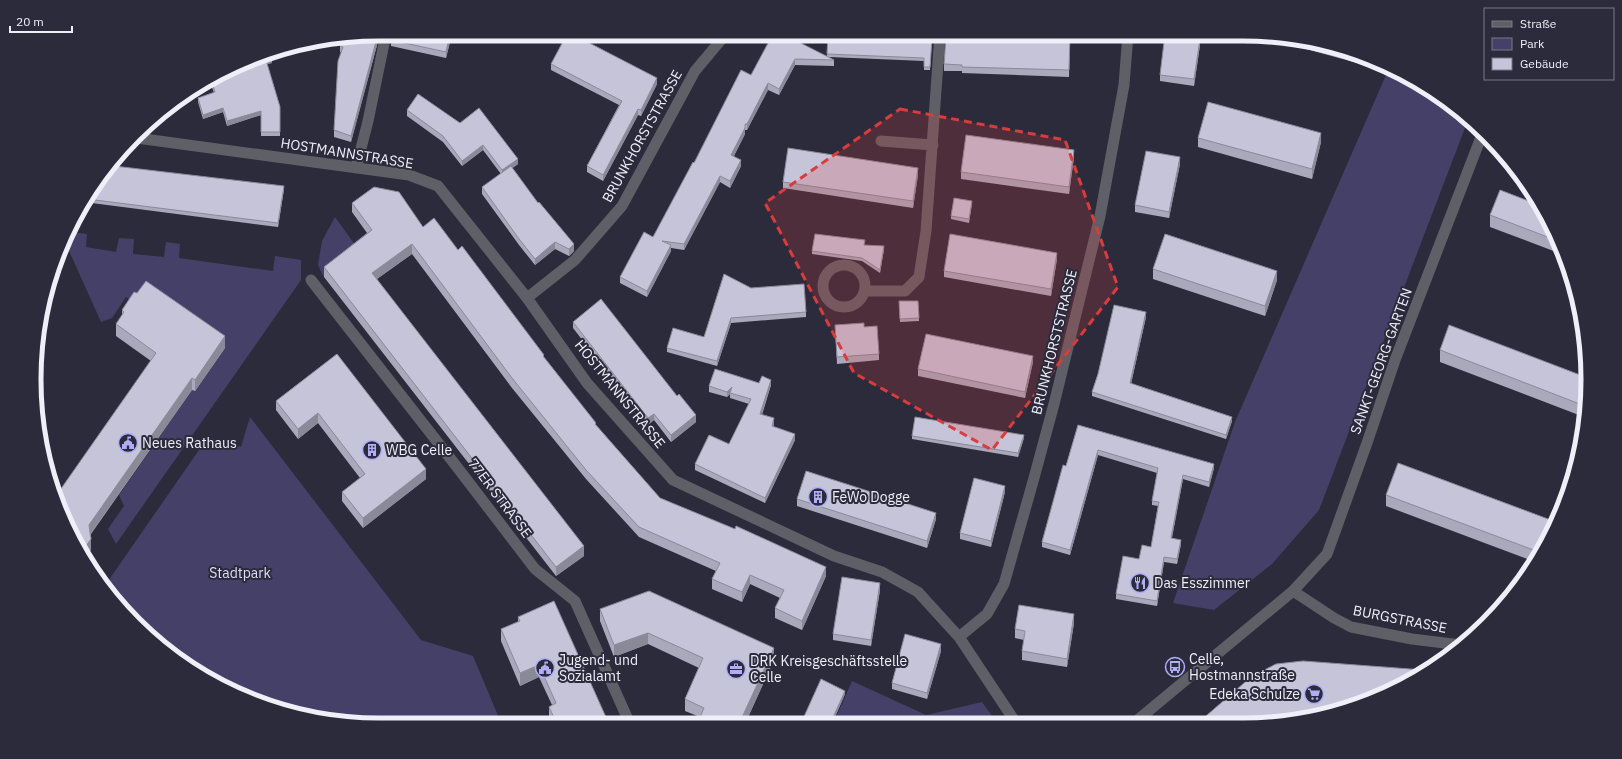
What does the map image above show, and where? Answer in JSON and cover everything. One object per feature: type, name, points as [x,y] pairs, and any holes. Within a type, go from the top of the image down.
[{"type":"street","points":[[356,168],[368,121],[385,41]]},
{"type":"street","name":"BRUNKHORSTSTRASSE","points":[[527,298],[575,260],[622,206],[695,72],[720,41]]},
{"type":"street","points":[[865,291],[906,291],[918,277],[926,231],[940,41]]},
{"type":"street","name":"BRUNKHORSTSTRASSE","points":[[959,637],[987,614],[1004,584],[1034,478],[1054,404],[1100,216],[1124,85],[1127,41]]},
{"type":"street","name":"HOSTMANNSTRASSE","points":[[141,139],[409,175],[438,186],[527,298],[587,383],[672,480],[834,556],[888,575],[918,592],[959,637],[1013,718]]},
{"type":"street","name":"SANKT-GEORG-GARTEN","points":[[1293,591],[1327,554],[1395,360],[1480,139]]},
{"type":"street","points":[[881,141],[933,145]]},
{"type":"street","name":"77ER STRASSE","points":[[311,280],[535,569],[575,601],[627,718]]},
{"type":"street","points":[[1139,718],[1293,591]]},
{"type":"street","name":"BURGSTRASSE","points":[[1293,591],[1334,618],[1351,627],[1412,639],[1454,644]]},
{"type":"highlighted area","points":[[900,109],[1065,140],[1118,287],[992,450],[854,373],[765,203]]},
{"type":"green space","points":[[1387,74],[1412,86],[1431,98],[1466,125],[1319,510],[1272,564],[1214,610],[1173,603],[1235,422]]},
{"type":"green space","points":[[335,217],[358,249],[323,276],[318,265],[322,241]]},
{"type":"green space","points":[[75,232],[87,234],[86,247],[116,252],[119,238],[134,239],[133,254],[164,257],[166,242],[180,244],[179,258],[273,271],[275,256],[301,260],[301,280],[116,544],[108,529],[124,506],[119,495],[192,390],[194,391],[137,305],[126,297],[112,318],[101,322],[68,248]]},
{"type":"green space","name":"Stadtpark","points":[[250,417],[421,640],[473,656],[499,718],[357,717],[335,715],[292,706],[250,692],[210,673],[173,648],[140,619],[108,581],[208,437],[241,447]]},
{"type":"green space","points":[[852,681],[926,715],[982,702],[993,718],[836,718]]},
{"type":"building","points":[[376,41],[351,136],[334,130],[338,61],[343,47],[340,44]]},
{"type":"building","points":[[396,41],[448,41],[446,52]]},
{"type":"building","points":[[563,41],[586,41],[657,78],[641,110],[638,109],[603,175],[587,166],[622,101],[551,64]]},
{"type":"building","points":[[769,41],[797,41],[834,60],[795,59],[779,89],[768,83],[747,124],[745,124],[745,128],[731,155],[741,160],[730,181],[720,176],[684,244],[662,241],[671,245],[647,291],[620,277],[644,232],[653,237],[693,162],[694,163],[741,70],[751,75]]},
{"type":"building","points":[[828,41],[932,41],[930,67],[924,67],[924,58],[827,54]]},
{"type":"building","points":[[946,41],[1070,41],[1069,70],[962,67],[962,65],[944,64]]},
{"type":"building","points":[[1164,41],[1200,41],[1194,79],[1160,75]]},
{"type":"building","points":[[266,61],[280,107],[280,132],[261,132],[261,111],[227,121],[223,108],[203,115],[198,98],[215,92],[213,85]]},
{"type":"building","points":[[418,94],[460,123],[479,108],[518,159],[502,170],[483,145],[462,161],[443,136],[407,110]]},
{"type":"building","points":[[1208,102],[1321,133],[1312,169],[1198,138]]},
{"type":"building","points":[[966,135],[1074,150],[1069,187],[961,172]]},
{"type":"building","points":[[788,148],[918,168],[913,201],[783,182]]},
{"type":"building","points":[[1146,151],[1180,157],[1169,212],[1135,205]]},
{"type":"building","points":[[117,166],[284,186],[278,223],[93,200]]},
{"type":"building","points":[[511,166],[538,203],[539,202],[574,244],[569,249],[555,242],[535,259],[482,187]]},
{"type":"building","points":[[374,187],[399,192],[423,227],[434,218],[458,250],[462,246],[544,355],[543,356],[596,423],[595,424],[660,498],[735,529],[736,526],[826,567],[802,621],[775,608],[784,590],[750,575],[742,592],[712,579],[720,563],[639,527],[586,470],[512,378],[412,244],[372,273],[584,546],[556,567],[324,267],[372,230],[352,203]]},
{"type":"building","points":[[1500,190],[1531,202],[1549,238],[1490,215]]},
{"type":"building","points":[[954,198],[972,201],[969,219],[951,216]]},
{"type":"building","points":[[815,234],[865,240],[864,245],[884,246],[880,270],[862,258],[812,251]]},
{"type":"building","points":[[950,234],[1057,253],[1051,289],[944,271]]},
{"type":"building","points":[[1165,234],[1277,271],[1265,306],[1153,269]]},
{"type":"building","points":[[724,274],[751,288],[804,284],[806,312],[731,318],[717,361],[667,348],[673,328],[704,337]]},
{"type":"building","name":"Neues Rathaus","points":[[146,281],[225,336],[195,380],[192,378],[89,525],[91,539],[85,547],[60,490],[156,353],[116,324],[124,312],[122,310],[134,292],[137,293]]},
{"type":"building","points":[[601,299],[677,396],[679,394],[696,415],[671,435],[654,414],[648,418],[573,322]]},
{"type":"building","points":[[899,301],[918,301],[919,318],[900,319]]},
{"type":"building","points":[[1114,305],[1146,312],[1130,383],[1232,417],[1226,435],[1092,392],[1098,374]]},
{"type":"building","points":[[864,323],[864,327],[877,326],[879,354],[837,357],[835,325]]},
{"type":"building","points":[[1449,325],[1581,375],[1580,404],[1440,350]]},
{"type":"building","points":[[926,334],[1033,356],[1025,392],[918,369]]},
{"type":"building","name":"WBG Celle","points":[[337,354],[426,469],[363,518],[342,492],[365,474],[318,413],[298,429],[276,401]]},
{"type":"building","points":[[715,369],[759,383],[762,376],[771,380],[760,414],[774,418],[772,426],[795,434],[765,498],[695,464],[709,435],[729,444],[751,399],[730,393],[732,387],[727,392],[709,386]]},
{"type":"building","points":[[915,417],[1024,435],[1018,453],[912,436]]},
{"type":"building","points":[[1078,425],[1214,464],[1209,482],[1183,475],[1171,538],[1181,540],[1177,559],[1164,557],[1157,601],[1116,594],[1123,556],[1139,559],[1142,545],[1151,547],[1159,502],[1152,501],[1158,468],[1098,450],[1070,550],[1042,542],[1063,465],[1066,466]]},
{"type":"building","points":[[1398,463],[1550,520],[1535,551],[1386,495]]},
{"type":"building","points":[[806,471],[936,513],[927,541],[797,499]]},
{"type":"building","points":[[974,478],[1005,486],[991,541],[960,533]]},
{"type":"building","points":[[842,577],[880,583],[871,640],[833,634]]},
{"type":"building","name":"DRK Kreisgeschäftsstelle Celle","points":[[649,591],[774,648],[742,718],[700,718],[704,708],[685,699],[703,658],[648,633],[614,645],[600,609]]},
{"type":"building","name":"Jugend- und Sozialamt","points":[[554,601],[606,718],[554,718],[549,707],[556,703],[539,665],[520,673],[501,629],[520,621],[518,617]]},
{"type":"building","points":[[1019,605],[1074,614],[1067,659],[1022,651],[1025,631],[1015,629]]},
{"type":"building","points":[[905,634],[941,644],[927,693],[892,683]]},
{"type":"building","name":"Edeka Schulze","points":[[1303,661],[1418,670],[1372,692],[1351,700],[1309,711],[1265,717],[1204,718],[1251,677],[1276,664]]},
{"type":"building","points":[[821,679],[845,691],[833,718],[803,718]]},
{"type":"place","name":"Neues Rathaus","points":[[128,443]]},
{"type":"place","name":"WBG Celle","points":[[372,450]]},
{"type":"place","name":"FeWo Dogge","points":[[818,497]]},
{"type":"place","name":"Das Esszimmer","points":[[1140,583]]},
{"type":"place","name":"Celle, Hostmannstraße","points":[[1175,667]]},
{"type":"place","name":"Jugend- und Sozialamt","points":[[545,668]]},
{"type":"place","name":"DRK Kreisgeschäftsstelle Celle","points":[[736,669]]},
{"type":"place","name":"Edeka Schulze","points":[[1314,694]]}]
